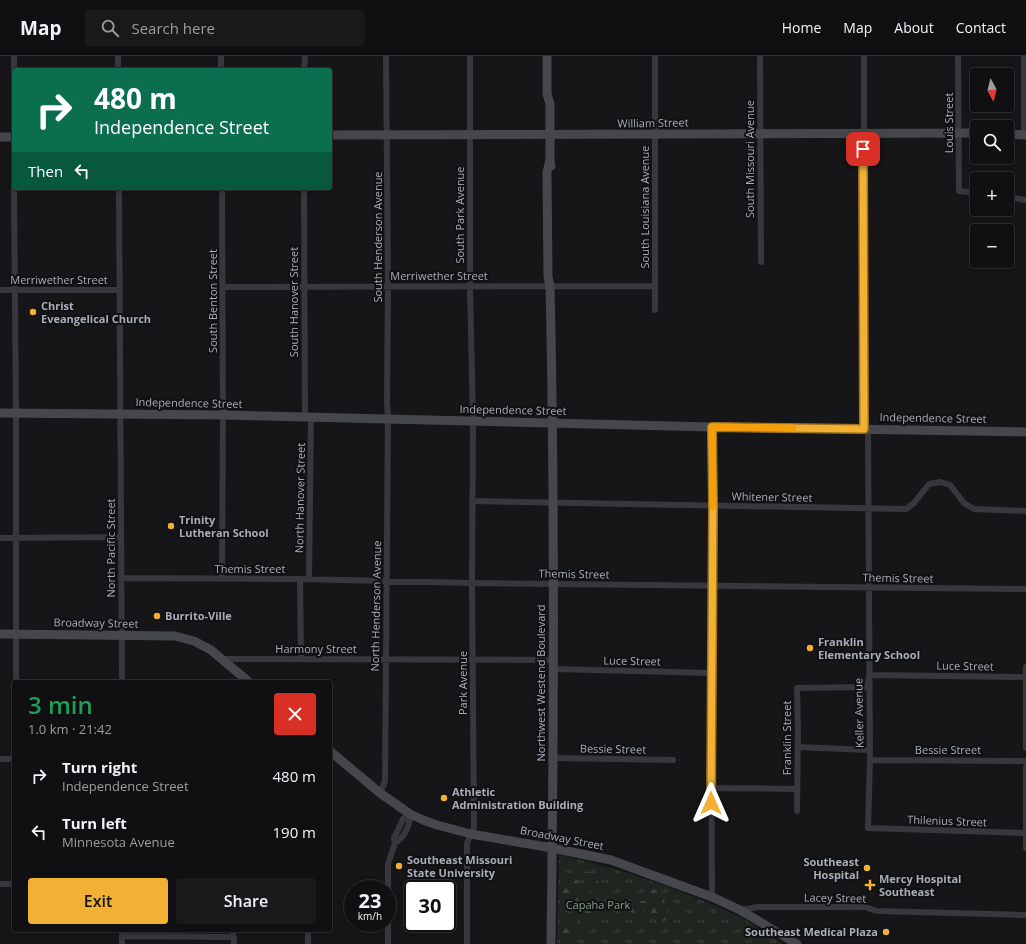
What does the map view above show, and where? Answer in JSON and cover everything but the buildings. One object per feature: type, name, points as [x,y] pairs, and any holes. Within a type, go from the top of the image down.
[{"type":"street","points":[[14,56],[14,68]]},
{"type":"street","points":[[118,56],[118,68]]},
{"type":"street","points":[[221,56],[221,68]]},
{"type":"street","points":[[304,56],[304,68]]},
{"type":"street","name":"South Henderson Avenue","points":[[386,56],[388,418]]},
{"type":"street","name":"South Park Avenue","points":[[470,56],[470,286],[473,421]]},
{"type":"street","points":[[547,56],[547,94],[550,104]]},
{"type":"street","points":[[550,104],[553,93],[553,56]]},
{"type":"street","name":"South Louisiana Avenue","points":[[655,56],[655,310]]},
{"type":"street","name":"South Missouri Avenue","points":[[760,56],[761,262]]},
{"type":"street","name":"Keller Avenue","points":[[864,56],[863,133],[866,429],[869,508],[868,587],[870,760],[868,828]]},
{"type":"street","name":"Louis Street","points":[[958,56],[958,190],[970,192]]},
{"type":"street","points":[[1014,134],[1025,135],[1024,56]]},
{"type":"street","name":"Northwest Westend Boulevard","points":[[550,104],[550,160],[553,171],[553,277],[550,286],[553,422],[553,758],[551,944]]},
{"type":"street","name":"William Street","points":[[332,135],[970,133]]},
{"type":"street","points":[[0,137],[12,137]]},
{"type":"street","points":[[14,190],[16,680]]},
{"type":"street","name":"North Pacific Street","points":[[119,190],[122,680]]},
{"type":"street","name":"South Benton Street","points":[[222,190],[222,578]]},
{"type":"street","name":"South Hanover Street","points":[[304,190],[304,287],[308,417]]},
{"type":"street","points":[[1014,198],[1026,200]]},
{"type":"street","name":"Merriwether Street","points":[[223,287],[655,286]]},
{"type":"street","name":"Merriwether Street","points":[[0,290],[119,290]]},
{"type":"street","name":"Independence Street","points":[[0,414],[223,415],[712,427],[1026,432]]},
{"type":"street","name":"North Hanover Street","points":[[308,417],[309,579]]},
{"type":"street","name":"North Henderson Avenue","points":[[380,793],[385,781],[388,418]]},
{"type":"street","name":"Park Avenue","points":[[467,944],[467,844],[474,827],[472,660],[473,421]]},
{"type":"street","points":[[712,427],[713,506],[710,788],[712,897]]},
{"type":"street","name":"Whitener Street","points":[[472,501],[906,509],[914,503],[929,484],[940,482],[950,485],[964,503],[974,509],[1026,511]]},
{"type":"street","points":[[0,538],[120,538]]},
{"type":"street","name":"Themis Street","points":[[121,578],[309,579],[1026,589]]},
{"type":"street","points":[[300,579],[302,660]]},
{"type":"street","name":"Broadway Street","points":[[0,634],[175,636],[194,641],[211,650],[224,659],[247,680]]},
{"type":"street","name":"Harmony Street","points":[[224,659],[472,660],[553,665]]},
{"type":"street","name":"Luce Street","points":[[553,665],[711,672]]},
{"type":"street","points":[[1026,667],[1026,748]]},
{"type":"street","name":"Luce Street","points":[[869,675],[1026,677]]},
{"type":"street","name":"Franklin Street","points":[[797,811],[797,688],[868,687],[869,675]]},
{"type":"street","points":[[798,748],[870,750]]},
{"type":"street","name":"Broadway Street","points":[[332,753],[380,793],[410,814],[437,826],[471,834],[611,860],[712,897],[740,910],[797,944]]},
{"type":"street","name":"Bessie Street","points":[[553,758],[673,760]]},
{"type":"street","points":[[0,759],[12,759]]},
{"type":"street","name":"Bessie Street","points":[[870,760],[1026,761]]},
{"type":"street","points":[[1026,767],[1026,847]]},
{"type":"street","points":[[710,788],[797,789]]},
{"type":"street","points":[[388,944],[388,864],[395,843],[400,839],[410,822],[410,814]]},
{"type":"street","name":"Thilenius Street","points":[[868,828],[1026,833]]},
{"type":"street","points":[[0,884],[12,884]]},
{"type":"street","name":"Lacey Street","points":[[740,910],[758,907],[865,906],[878,911],[1026,916]]},
{"type":"street","points":[[233,932],[234,944]]},
{"type":"street","points":[[308,932],[308,944]]},
{"type":"street","points":[[122,944],[122,933],[234,937]]},
{"type":"green space","name":"Capaha Park","points":[[559,855],[605,866],[693,896],[742,918],[783,944],[557,944]]},
{"type":"green space","points":[[578,869],[591,873],[597,878],[599,900],[595,900],[589,883],[582,879],[577,873]]},
{"type":"green space","points":[[562,874],[570,876],[583,884],[582,903],[586,909],[593,903],[598,913],[595,919],[573,941],[561,941],[561,915],[572,914],[574,918],[568,920],[567,925],[570,927],[577,925],[578,921],[575,911],[562,902]]},
{"type":"green space","points":[[650,888],[665,894],[664,904],[667,913],[666,920],[660,924],[656,922],[656,913],[653,915],[648,915],[649,910],[646,910],[642,911],[641,915],[628,911],[625,908],[627,903],[634,901],[645,901]]},
{"type":"slow traffic","points":[[713,507],[712,427],[793,428]]},
{"type":"place","name":"Christ Eveangelical Church","points":[[33,312]]},
{"type":"place","name":"Trinity Lutheran School","points":[[171,526]]},
{"type":"place","name":"Burrito-Ville","points":[[157,616]]},
{"type":"place","name":"Franklin Elementary School","points":[[810,648]]},
{"type":"place","name":"Athletic Administration Building","points":[[444,798]]},
{"type":"place","name":"Southeast Missouri State University","points":[[399,866]]},
{"type":"place","name":"Southeast Hospital","points":[[867,868]]},
{"type":"place","name":"Mercy Hospital Southeast","points":[[870,885]]},
{"type":"place","name":"Southeast Medical Plaza","points":[[886,932]]},
{"type":"route","points":[[711,803],[713,506],[712,427],[864,429],[863,149]]}]
